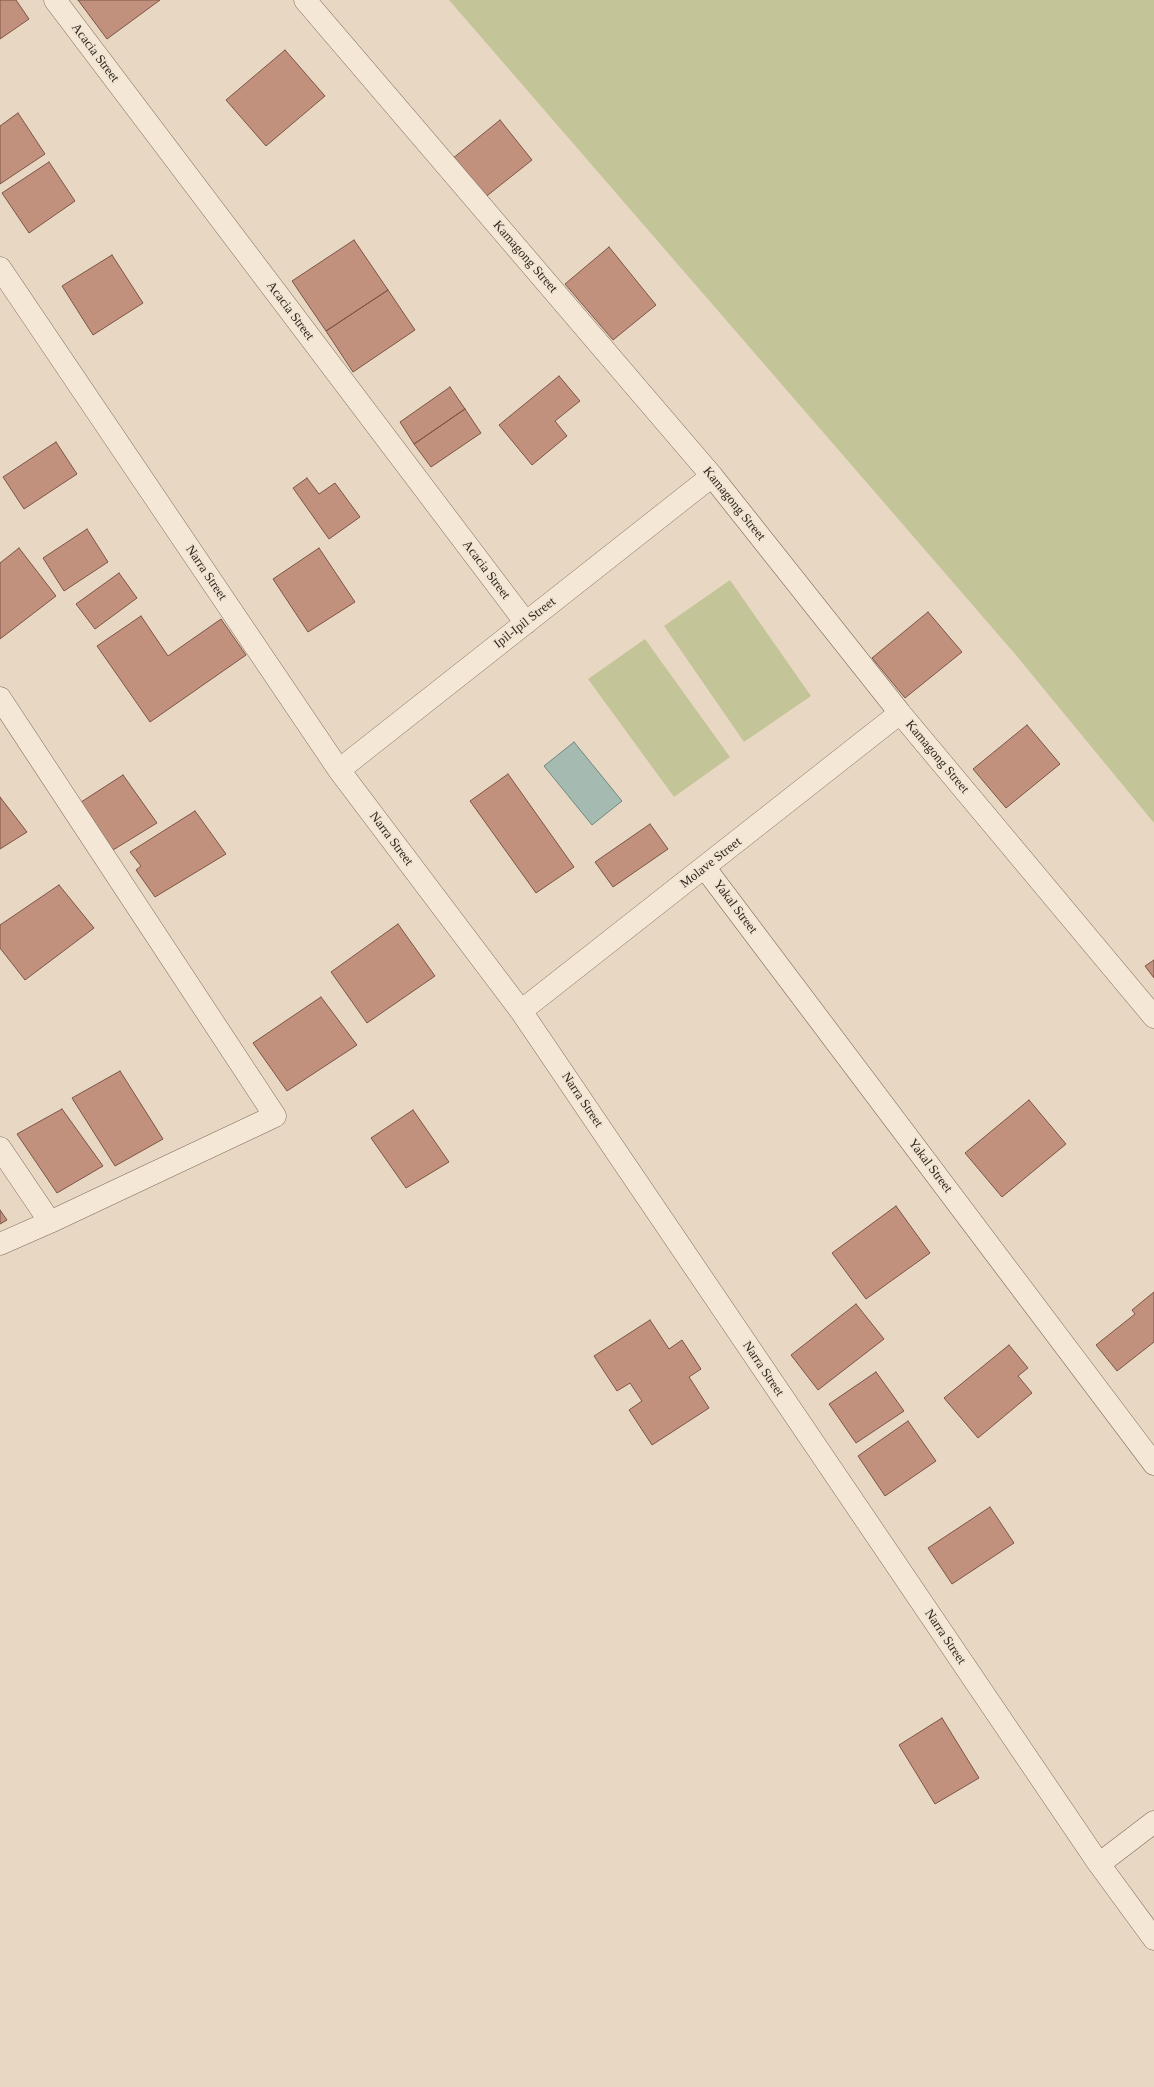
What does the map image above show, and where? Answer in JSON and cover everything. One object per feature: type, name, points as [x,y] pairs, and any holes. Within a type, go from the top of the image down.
[{"type":"street","name":"Acacia Street","points":[[55,0],[526,623]]},
{"type":"street","name":"Kamagong Street","points":[[305,0],[712,476],[900,713],[1154,1017]]},
{"type":"street","name":"Narra Street","points":[[0,268],[339,770],[521,1011],[1099,1864],[1154,1939]]},
{"type":"street","name":"Ipil-Ipil Street","points":[[339,770],[712,476]]},
{"type":"street","points":[[0,698],[275,1116],[0,1244]]},
{"type":"street","name":"Molave Street","points":[[521,1011],[705,868],[900,713]]},
{"type":"street","name":"Yakal Street","points":[[705,868],[1154,1464]]},
{"type":"street","points":[[0,1148],[50,1222]]},
{"type":"street","points":[[1099,1864],[1154,1822]]},
{"type":"green space","points":[[449,0],[1154,0],[1154,823],[1015,654]]},
{"type":"green space","points":[[730,580],[811,696],[744,742],[664,626]]},
{"type":"green space","points":[[645,639],[730,757],[674,797],[588,679]]},
{"type":"shaded area","points":[[574,742],[622,801],[592,825],[544,766]]},
{"type":"building","points":[[0,0],[16,0],[29,19],[0,39]]},
{"type":"building","points":[[78,0],[160,0],[107,39]]},
{"type":"building","points":[[285,50],[325,96],[266,146],[226,100]]},
{"type":"building","points":[[18,113],[45,154],[0,184],[0,126]]},
{"type":"building","points":[[500,120],[532,160],[483,199],[452,159]]},
{"type":"building","points":[[49,162],[75,201],[29,233],[2,193]]},
{"type":"building","points":[[354,240],[388,290],[326,331],[292,281]]},
{"type":"building","points":[[609,247],[656,305],[613,340],[565,284]]},
{"type":"building","points":[[112,255],[143,303],[93,335],[62,286]]},
{"type":"building","points":[[388,290],[415,330],[353,372],[326,331]]},
{"type":"building","points":[[559,376],[580,401],[555,421],[567,436],[532,465],[499,425]]},
{"type":"building","points":[[450,387],[465,409],[414,444],[400,422]]},
{"type":"building","points":[[465,409],[481,433],[431,467],[414,444]]},
{"type":"building","points":[[56,442],[77,474],[24,509],[3,477]]},
{"type":"building","points":[[307,478],[319,494],[335,483],[360,517],[329,539],[293,488]]},
{"type":"building","points":[[87,529],[108,562],[64,591],[43,558]]},
{"type":"building","points":[[19,548],[56,596],[0,639],[0,563]]},
{"type":"building","points":[[319,548],[355,602],[308,632],[273,579]]},
{"type":"building","points":[[119,573],[137,598],[95,629],[76,604]]},
{"type":"building","points":[[928,612],[962,652],[905,698],[872,658]]},
{"type":"building","points":[[141,616],[168,656],[221,619],[246,655],[150,722],[97,646]]},
{"type":"building","points":[[1027,725],[1060,764],[1006,808],[973,769]]},
{"type":"building","points":[[508,774],[574,867],[536,893],[470,801]]},
{"type":"building","points":[[123,775],[157,823],[113,850],[78,804]]},
{"type":"building","points":[[0,797],[27,832],[0,849]]},
{"type":"building","points":[[195,811],[226,854],[155,897],[136,870],[141,866],[130,852]]},
{"type":"building","points":[[650,824],[668,849],[613,887],[595,862]]},
{"type":"building","points":[[59,885],[94,928],[25,980],[0,948],[0,925]]},
{"type":"building","points":[[398,924],[435,976],[367,1023],[331,972]]},
{"type":"building","points":[[1154,960],[1154,978],[1145,966]]},
{"type":"building","points":[[321,997],[357,1045],[287,1091],[253,1043]]},
{"type":"building","points":[[120,1071],[163,1139],[115,1166],[72,1098]]},
{"type":"building","points":[[1029,1100],[1066,1144],[1002,1197],[965,1153]]},
{"type":"building","points":[[62,1109],[103,1166],[57,1193],[17,1134]]},
{"type":"building","points":[[413,1110],[449,1162],[406,1188],[371,1138]]},
{"type":"building","points":[[896,1206],[930,1253],[866,1299],[832,1253]]},
{"type":"building","points":[[0,1210],[7,1220],[0,1224]]},
{"type":"building","points":[[1154,1292],[1154,1342],[1117,1371],[1096,1345],[1135,1314],[1132,1310]]},
{"type":"building","points":[[856,1304],[884,1339],[818,1390],[791,1355]]},
{"type":"building","points":[[650,1320],[669,1349],[682,1340],[701,1369],[689,1377],[709,1408],[652,1445],[629,1410],[642,1401],[630,1383],[617,1391],[594,1356]]},
{"type":"building","points":[[1009,1345],[1028,1368],[1018,1376],[1032,1393],[978,1438],[944,1398]]},
{"type":"building","points":[[876,1372],[904,1411],[856,1443],[829,1404]]},
{"type":"building","points":[[908,1421],[936,1461],[885,1496],[858,1456]]},
{"type":"building","points":[[990,1507],[1014,1543],[952,1584],[928,1548]]},
{"type":"building","points":[[942,1718],[979,1778],[935,1804],[899,1745]]}]
